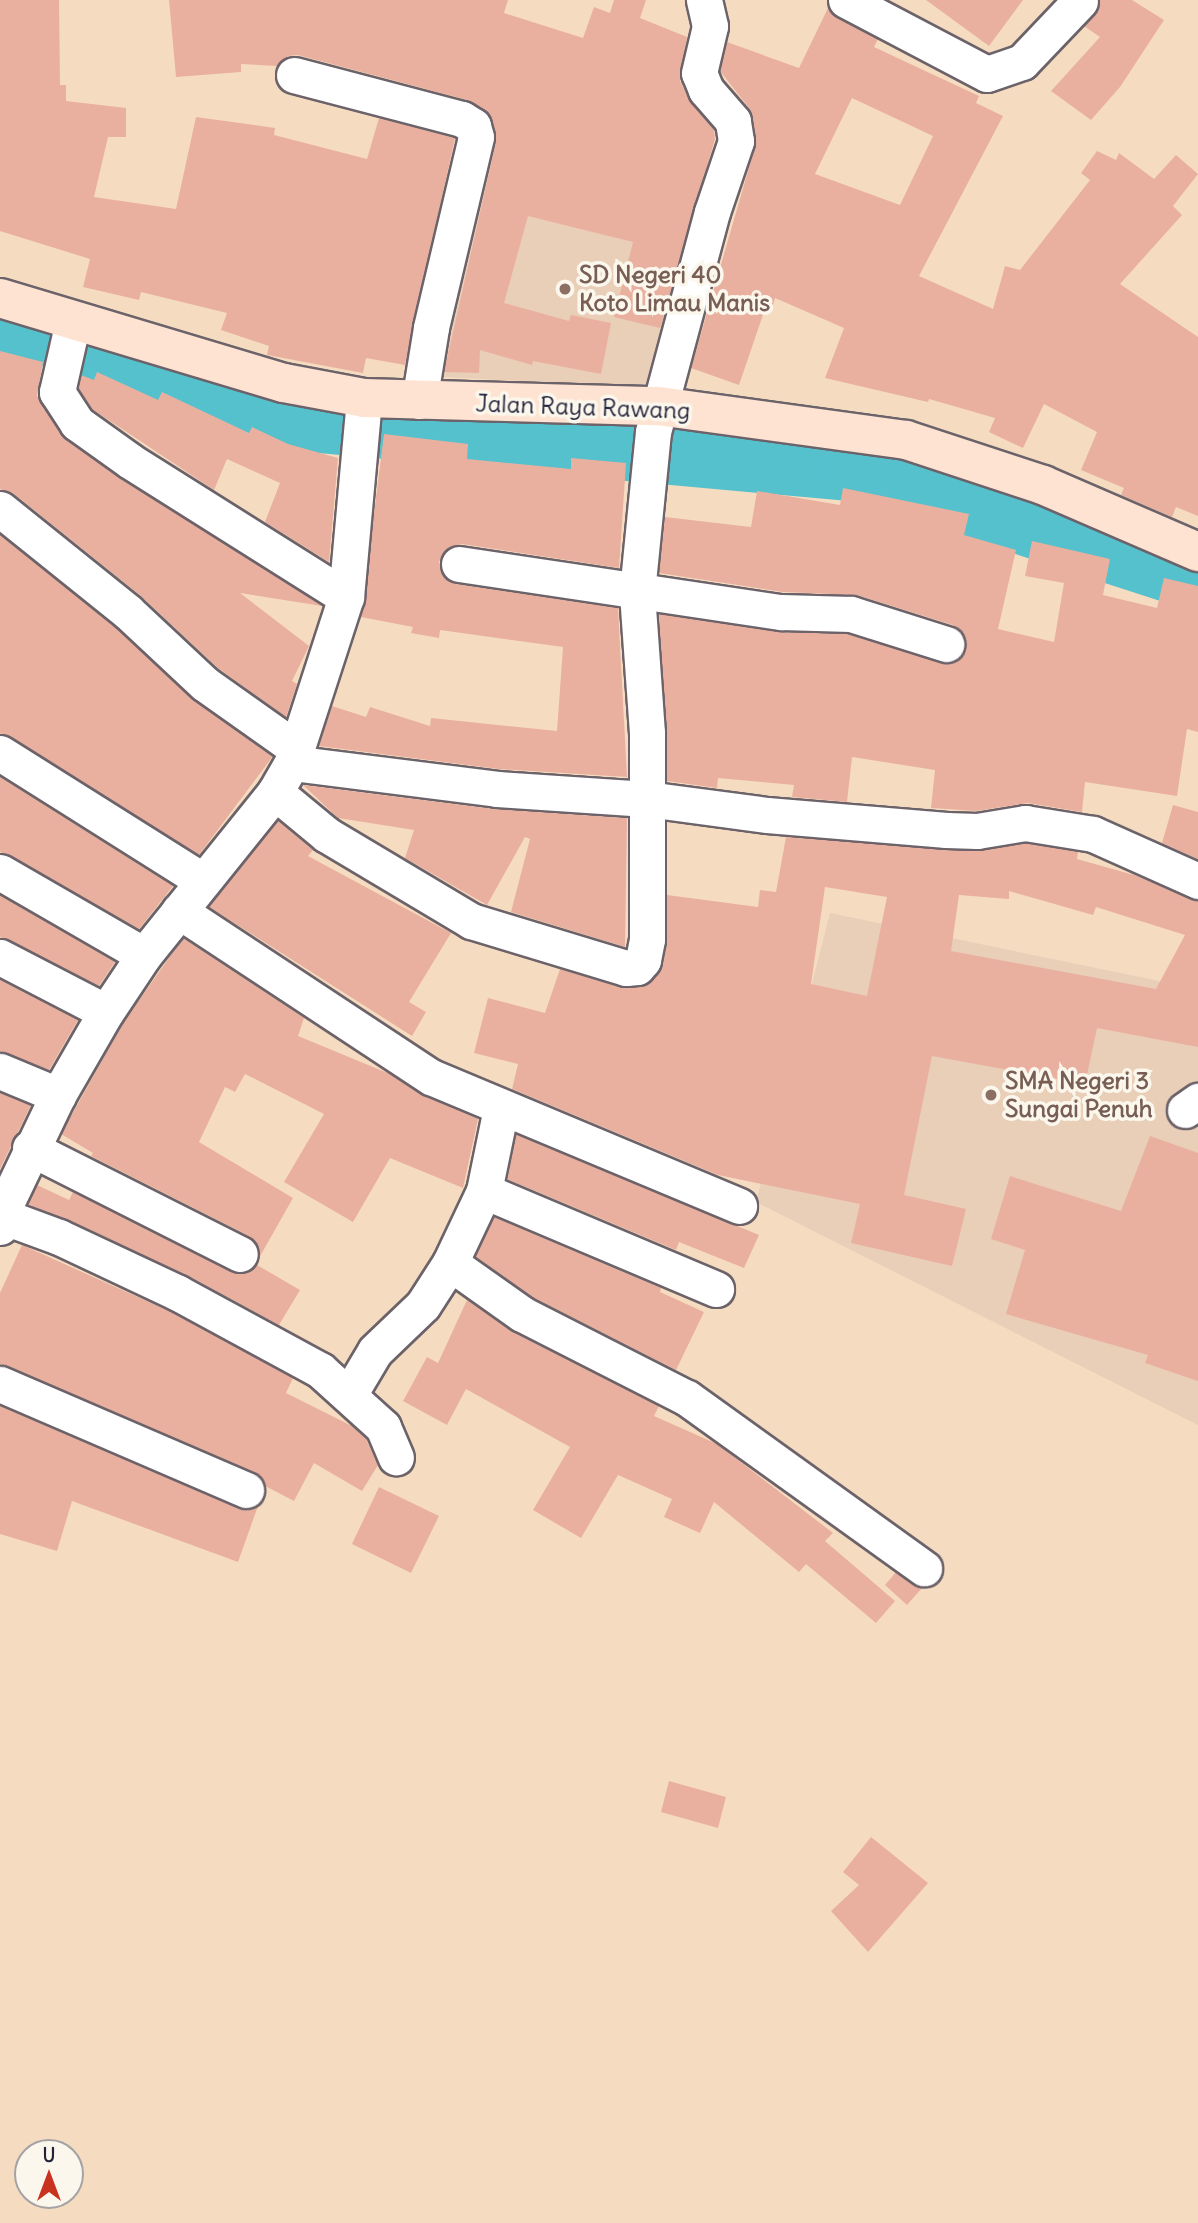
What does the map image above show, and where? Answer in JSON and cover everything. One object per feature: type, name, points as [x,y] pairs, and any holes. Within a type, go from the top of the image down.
[{"type":"main road","name":"Jalan Raya Rawang","points":[[0,298],[363,406],[419,401],[906,440],[1043,485],[1198,552]]},
{"type":"street","points":[[846,0],[987,74],[1022,62],[1080,1]]},
{"type":"street","points":[[0,509],[128,612],[205,684],[287,767],[327,835],[471,921],[626,968],[637,967],[643,960],[648,939],[648,799],[637,592],[655,419],[736,141],[733,121],[706,90],[699,73],[710,26],[710,1]]},
{"type":"street","points":[[293,75],[462,118],[473,126],[476,137],[431,328],[419,401]]},
{"type":"street","points":[[73,321],[57,392],[78,423],[130,461],[346,597]]},
{"type":"street","points":[[363,406],[356,457],[346,597],[287,767],[203,881],[144,954],[106,1012],[30,1148],[1,1219],[178,1293],[320,1370],[350,1393],[383,1427],[396,1457]]},
{"type":"street","points":[[459,564],[781,612],[851,614],[946,644]]},
{"type":"street","points":[[0,753],[203,881]]},
{"type":"street","points":[[287,767],[497,789],[648,799],[767,815],[946,830],[977,831],[1025,823],[1093,834],[1198,881]]},
{"type":"street","points":[[0,872],[144,954]]},
{"type":"street","points":[[179,911],[431,1077],[740,1206]]},
{"type":"street","points":[[0,957],[106,1012]]},
{"type":"street","points":[[0,1071],[58,1095]]},
{"type":"street","points":[[350,1393],[375,1352],[423,1305],[450,1263],[484,1192],[501,1108]]},
{"type":"street","points":[[30,1148],[240,1254]]},
{"type":"street","points":[[484,1192],[716,1289]]},
{"type":"street","points":[[450,1263],[522,1314],[687,1398],[924,1568]]},
{"type":"street","points":[[0,1384],[246,1490]]},
{"type":"shaded area","name":"SD Negeri 40 Koto Limau Manis","points":[[488,144],[705,202],[656,388],[425,376]]},
{"type":"shaded area","name":"SMA Negeri 3 Sungai Penuh","points":[[830,913],[1198,989],[1198,1425],[756,1202]]},
{"type":"building","points":[[0,0],[59,0],[60,85],[66,85],[66,101],[126,108],[126,137],[108,137],[94,197],[176,209],[196,117],[275,128],[274,135],[367,159],[379,118],[455,138],[405,365],[366,358],[363,373],[267,355],[269,346],[221,330],[227,313],[141,292],[139,300],[83,287],[90,259],[0,231]]},
{"type":"building","points":[[169,0],[508,0],[504,13],[583,38],[594,7],[610,13],[614,0],[646,0],[640,18],[687,37],[680,81],[691,103],[714,130],[715,139],[660,328],[614,317],[633,242],[528,216],[504,303],[569,321],[571,315],[611,323],[601,374],[533,361],[532,365],[480,350],[479,373],[444,372],[496,142],[492,121],[485,110],[467,100],[298,55],[288,56],[277,66],[241,64],[241,72],[176,77]]},
{"type":"building","points":[[926,0],[1023,0],[989,46]]},
{"type":"building","points":[[1100,0],[1132,0],[1164,20],[1120,87],[1091,120],[1051,91],[1100,37],[1084,26]]},
{"type":"building","points":[[828,8],[878,39],[874,47],[979,96],[976,103],[1003,116],[919,276],[993,309],[1005,266],[1020,270],[1090,180],[1081,173],[1097,151],[1116,160],[1119,153],[1154,179],[1176,155],[1198,174],[1173,206],[1182,215],[1120,284],[1198,337],[1198,516],[1176,507],[1172,517],[1121,495],[1124,488],[1081,470],[1097,432],[1044,404],[1023,448],[989,432],[995,418],[929,399],[928,402],[825,378],[844,328],[775,298],[773,305],[767,303],[739,385],[691,368],[755,147],[749,108],[720,71],[727,42],[799,68]],"holes":[[[852,98],[933,136],[900,205],[815,174]]]},
{"type":"building","points":[[0,351],[43,362],[37,396],[65,439],[322,606],[240,593],[309,646],[292,681],[297,684],[286,717],[218,668],[141,596],[13,493],[0,489]]},
{"type":"building","points":[[97,372],[158,400],[162,392],[249,433],[252,427],[288,444],[338,458],[329,562],[265,522],[280,483],[227,459],[214,490],[92,409],[78,388],[81,375],[94,380]]},
{"type":"building","points":[[384,434],[468,444],[467,459],[571,469],[571,458],[626,463],[619,568],[462,544],[444,551],[439,562],[446,579],[456,584],[618,608],[627,777],[499,769],[319,746],[332,706],[366,717],[370,707],[430,726],[431,718],[557,731],[563,647],[440,630],[439,638],[411,633],[413,627],[361,617]]},
{"type":"building","points":[[843,488],[969,514],[964,535],[1016,550],[998,629],[1054,642],[1064,583],[1025,576],[1032,541],[1110,559],[1103,595],[1157,608],[1164,578],[1198,586],[1198,732],[1187,729],[1177,796],[1085,782],[1082,812],[1028,803],[976,811],[931,808],[935,770],[852,757],[847,802],[792,797],[794,785],[718,778],[717,788],[667,781],[659,614],[778,632],[848,634],[941,663],[959,659],[965,651],[965,639],[953,625],[857,595],[783,592],[659,573],[665,517],[751,527],[757,491],[840,505]]},
{"type":"building","points":[[0,535],[115,627],[193,700],[273,756],[199,855],[0,733]]},
{"type":"building","points":[[0,777],[173,886],[139,929],[0,852]]},
{"type":"building","points":[[303,785],[494,809],[627,818],[625,947],[511,912],[530,839],[525,837],[487,905],[405,858],[414,830],[338,818]]},
{"type":"building","points":[[1173,805],[1198,812],[1198,859],[1162,843]]},
{"type":"building","points":[[278,821],[313,850],[308,856],[451,933],[409,1002],[426,1012],[412,1036],[209,907]]},
{"type":"building","points":[[786,837],[976,851],[1025,843],[1078,852],[1077,859],[1134,875],[1198,901],[1198,1047],[1097,1028],[1085,1084],[932,1056],[904,1195],[966,1209],[952,1266],[851,1243],[860,1204],[718,1175],[512,1089],[518,1064],[474,1053],[488,998],[545,1013],[560,969],[621,987],[639,987],[651,981],[663,964],[667,943],[667,895],[758,907],[760,890],[776,892]],"holes":[[[825,887],[887,897],[867,996],[811,984]],[[1009,891],[1093,915],[1096,907],[1185,935],[1156,989],[951,951],[959,895],[1009,899]]]},
{"type":"building","points":[[0,895],[115,962],[99,986],[0,937]]},
{"type":"building","points":[[183,938],[304,1018],[298,1036],[390,1074],[423,1095],[478,1119],[463,1188],[390,1158],[353,1222],[284,1182],[324,1114],[245,1074],[235,1092],[225,1087],[199,1142],[293,1198],[259,1258],[257,1244],[249,1236],[91,1156],[93,1153],[61,1134],[123,1023]]},
{"type":"building","points":[[0,980],[78,1020],[49,1070],[0,1051]]},
{"type":"building","points":[[0,1093],[31,1105],[0,1169]]},
{"type":"building","points":[[516,1134],[759,1235],[744,1268],[679,1242],[676,1250],[507,1179]]},
{"type":"building","points":[[1150,1136],[1198,1153],[1198,1381],[1145,1363],[1148,1355],[1006,1314],[1025,1250],[991,1239],[1010,1176],[1121,1211]]},
{"type":"building","points":[[37,1185],[69,1200],[73,1192],[231,1272],[242,1274],[257,1265],[300,1290],[279,1325],[187,1275],[28,1204]]},
{"type":"building","points":[[494,1217],[661,1288],[660,1292],[704,1312],[676,1370],[532,1297],[475,1256]]},
{"type":"building","points":[[22,1245],[169,1311],[293,1378],[286,1393],[352,1426],[366,1439],[378,1465],[362,1491],[314,1463],[294,1501],[265,1486],[254,1472],[0,1364],[0,1293]]},
{"type":"building","points":[[467,1300],[513,1332],[659,1406],[654,1416],[717,1444],[833,1533],[825,1541],[895,1601],[876,1623],[806,1564],[799,1572],[714,1502],[700,1533],[664,1517],[672,1499],[618,1475],[581,1538],[533,1510],[570,1447],[466,1389],[447,1425],[403,1401],[427,1357],[438,1363]]},
{"type":"building","points":[[0,1406],[238,1508],[258,1506],[238,1562],[72,1501],[57,1551],[0,1534]]},
{"type":"building","points":[[379,1487],[439,1516],[411,1573],[352,1544]]},
{"type":"building","points":[[896,1572],[922,1588],[907,1605],[885,1585]]},
{"type":"building","points":[[669,1781],[726,1797],[718,1828],[661,1812]]},
{"type":"building","points":[[871,1837],[928,1883],[868,1952],[831,1911],[859,1885],[843,1872]]},
{"type":"waterway","points":[[0,325],[28,337]]},
{"type":"waterway","points":[[84,352],[285,417],[860,469],[1198,579]]},
{"type":"place","name":"SD Negeri 40 Koto Limau Manis","points":[[565,289]]},
{"type":"place","name":"SMA Negeri 3 Sungai Penuh","points":[[991,1095]]}]
